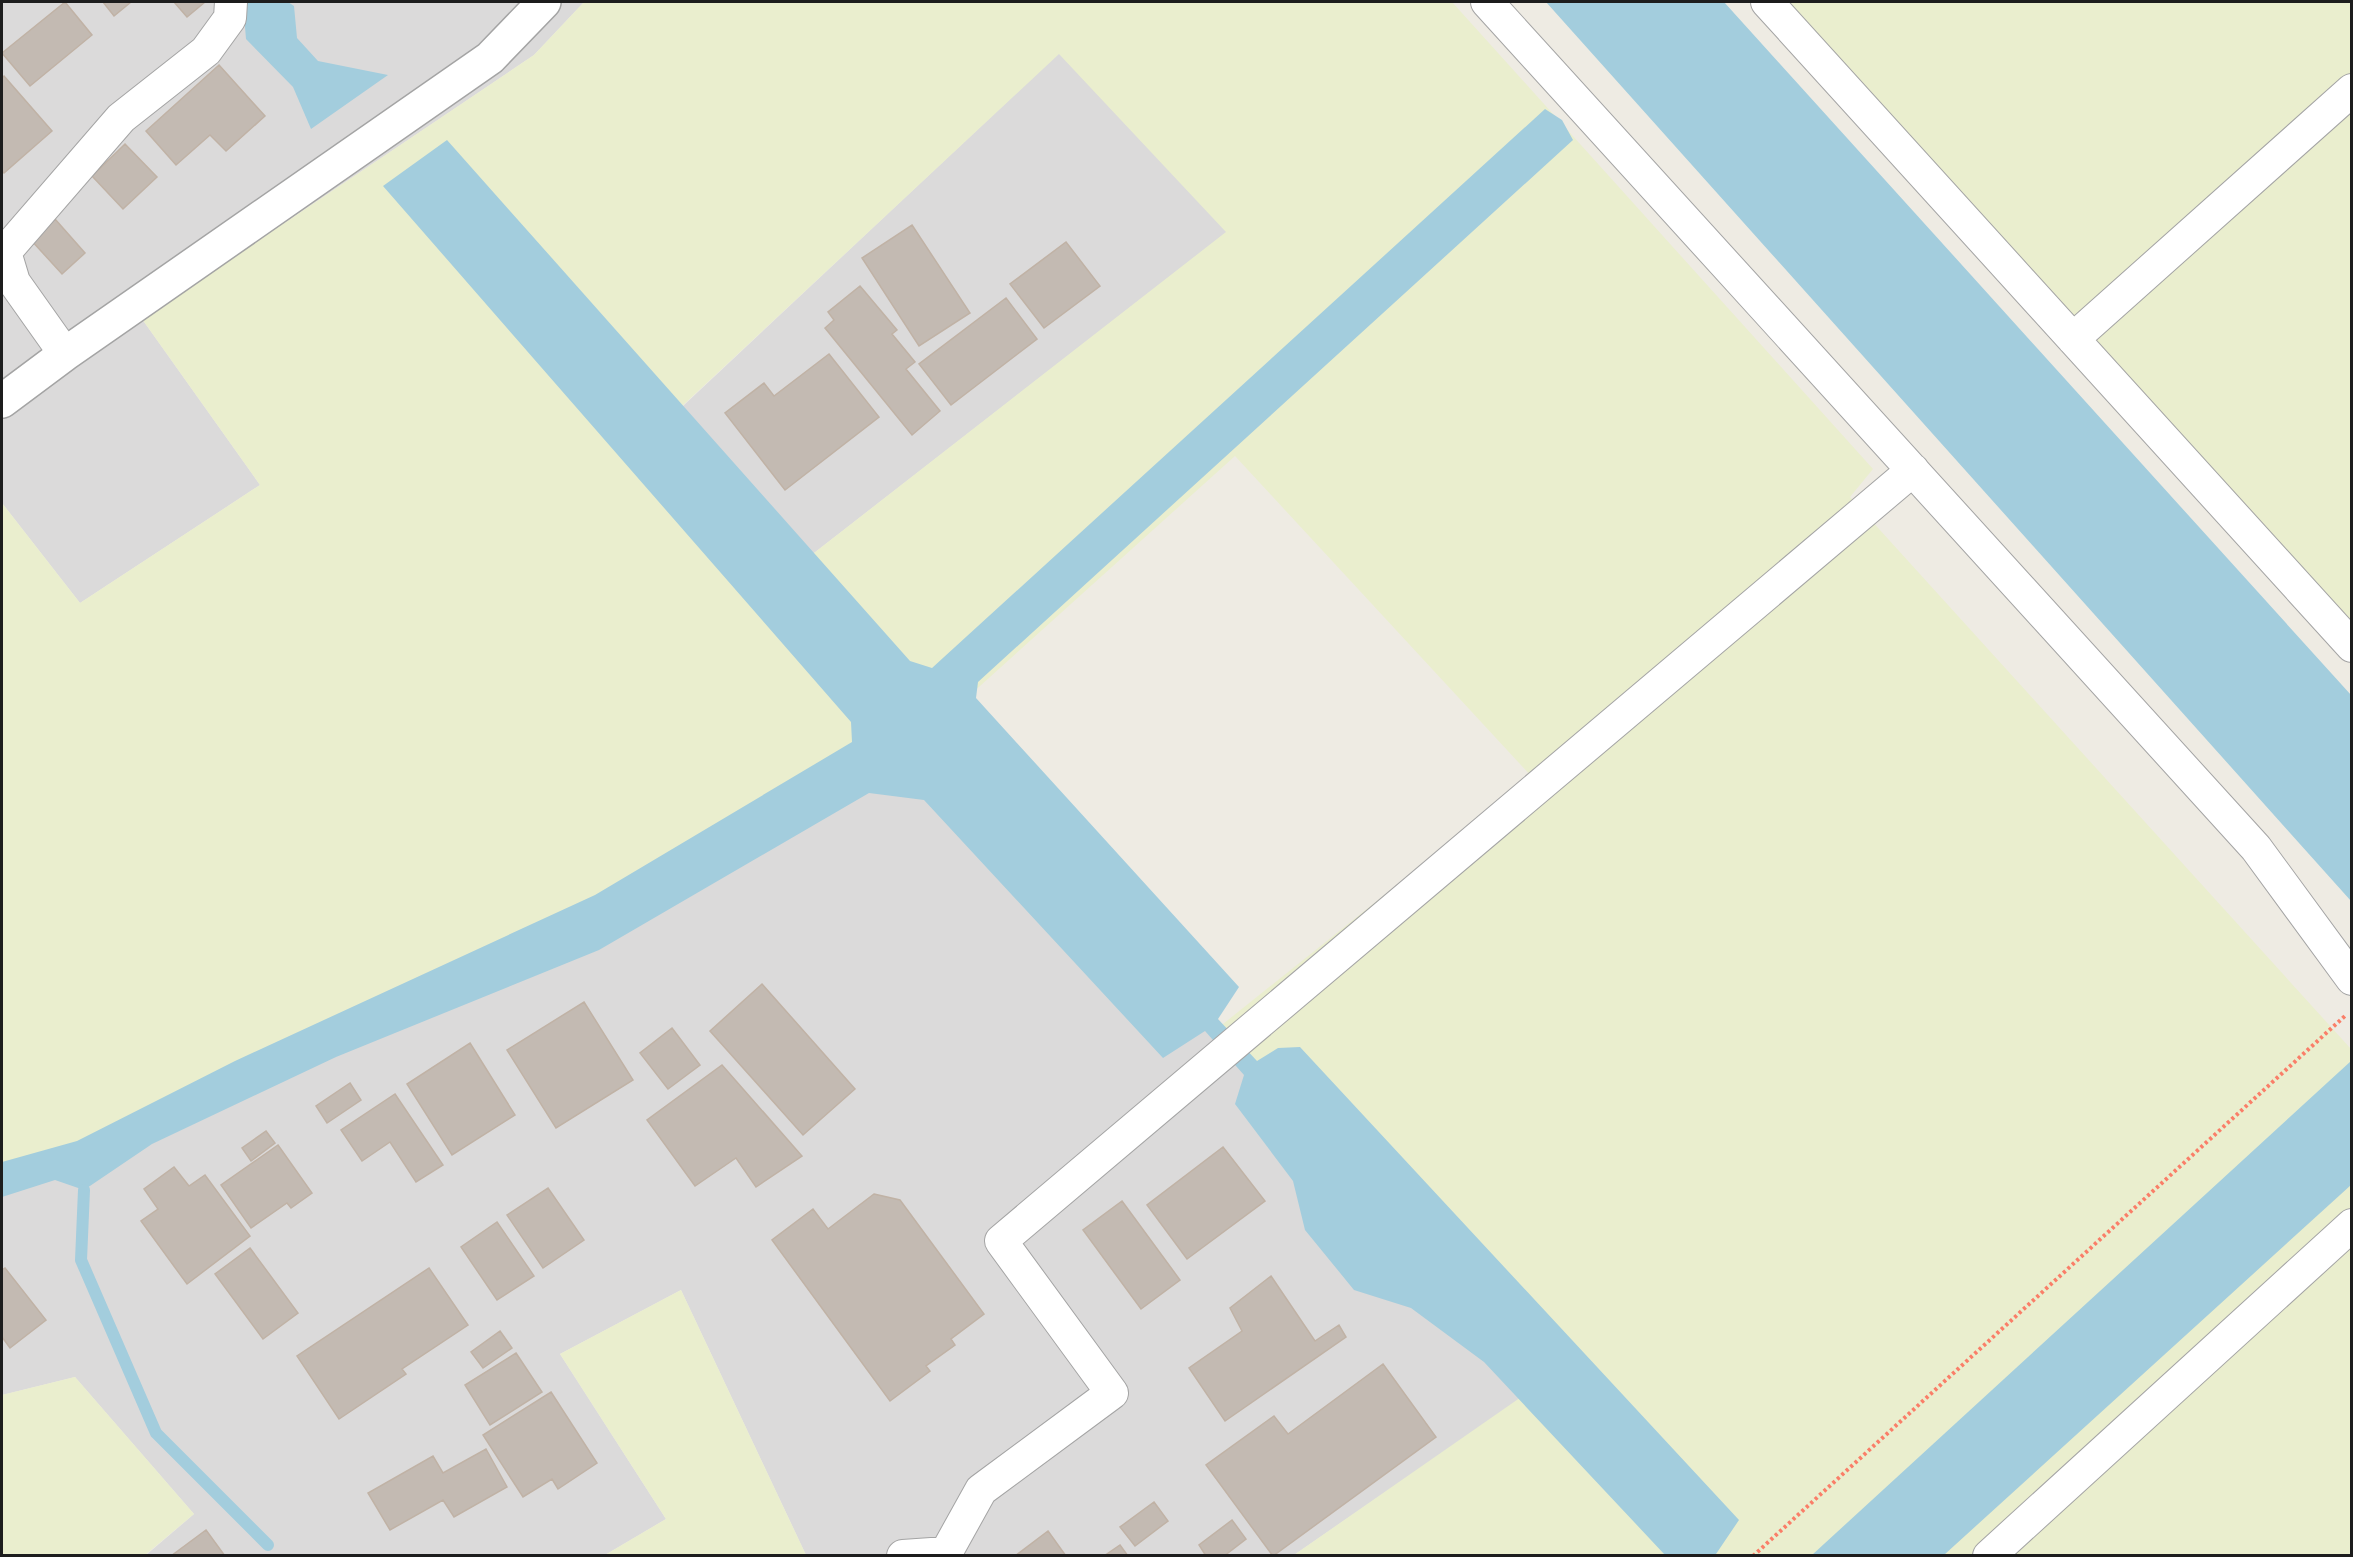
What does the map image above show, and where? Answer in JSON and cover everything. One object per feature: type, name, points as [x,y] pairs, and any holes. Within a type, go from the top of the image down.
[{"type":"street","points":[[65,354],[14,282],[5,252],[121,118],[206,51],[230,18],[231,2]]},
{"type":"street","points":[[2,401],[65,354],[490,58],[544,2]]},
{"type":"street","points":[[1487,2],[2256,848],[2352,979]]},
{"type":"street","points":[[1767,2],[2352,646]]},
{"type":"street","points":[[2073,339],[2352,90]]},
{"type":"street","points":[[903,1556],[946,1554],[981,1490],[1112,1393],[1001,1241],[1913,470]]},
{"type":"street","points":[[1989,1556],[2352,1225]]},
{"type":"path","points":[[1753,1556],[2352,1010]]},
{"type":"shaded area","points":[[2,2],[584,2],[534,55],[142,319],[260,485],[80,603],[2,503]]},
{"type":"shaded area","points":[[1059,53],[1227,232],[796,567],[666,422]]},
{"type":"shaded area","points":[[929,732],[1218,1028],[1525,1396],[1294,1555],[806,1555],[681,1290],[560,1354],[666,1519],[605,1555],[145,1556],[194,1514],[75,1377],[2,1395],[2,1176]]},
{"type":"green space","points":[[584,2],[1452,2],[1873,469],[1850,497],[2351,1049],[2351,1555],[1294,1555],[1524,1395],[1218,1028],[1532,777],[1235,456],[929,732],[638,906],[2,1176],[2,503],[80,603],[260,485],[142,319],[534,55]],"holes":[[[1059,54],[1226,232],[796,567],[666,421]]]},
{"type":"green space","points":[[1789,2],[2351,2],[2351,622]]},
{"type":"green space","points":[[681,1290],[806,1555],[605,1555],[666,1519],[560,1354]]},
{"type":"green space","points":[[75,1377],[194,1514],[145,1555],[2,1555],[2,1395]]},
{"type":"water","points":[[243,2],[288,2],[294,6],[297,38],[318,61],[388,75],[311,129],[293,87],[246,39]]},
{"type":"water","points":[[1546,2],[1724,2],[2351,695],[2351,901]]},
{"type":"water","points":[[1545,109],[1562,120],[1573,140],[978,682],[976,698],[1239,987],[1218,1019],[1257,1061],[1278,1048],[1300,1047],[1739,1520],[1716,1554],[1665,1555],[1484,1362],[1411,1308],[1354,1290],[1305,1230],[1293,1181],[1235,1104],[1244,1075],[1205,1031],[1163,1058],[924,800],[869,793],[599,950],[336,1057],[152,1144],[84,1190],[55,1180],[2,1197],[2,1162],[77,1141],[235,1061],[595,895],[852,742],[851,722],[383,186],[447,140],[910,661],[932,668]]},
{"type":"water","points":[[2351,1061],[2351,1185],[1944,1555],[1812,1555]]},
{"type":"building","points":[[65,2],[92,35],[30,86],[2,53]]},
{"type":"building","points":[[103,2],[131,2],[114,16]]},
{"type":"building","points":[[174,2],[205,2],[187,17]]},
{"type":"building","points":[[219,65],[265,116],[226,151],[210,135],[176,165],[146,131]]},
{"type":"building","points":[[4,76],[52,131],[4,173],[2,171],[2,78]]},
{"type":"building","points":[[125,144],[157,177],[123,209],[92,176]]},
{"type":"building","points":[[55,219],[85,253],[62,274],[31,240]]},
{"type":"building","points":[[912,225],[970,313],[919,346],[862,258]]},
{"type":"building","points":[[1066,242],[1100,286],[1044,328],[1010,284]]},
{"type":"building","points":[[860,286],[897,330],[892,334],[915,362],[906,369],[940,411],[912,435],[825,328],[834,320],[828,312]]},
{"type":"building","points":[[1006,298],[1037,339],[951,405],[919,364]]},
{"type":"building","points":[[829,354],[879,417],[785,490],[725,413],[764,383],[774,396]]},
{"type":"building","points":[[762,984],[855,1089],[803,1135],[710,1031]]},
{"type":"building","points":[[584,1002],[633,1080],[556,1128],[507,1050]]},
{"type":"building","points":[[672,1028],[700,1065],[668,1089],[640,1053]]},
{"type":"building","points":[[470,1043],[515,1115],[452,1155],[407,1084]]},
{"type":"building","points":[[722,1065],[802,1156],[756,1187],[736,1158],[695,1186],[647,1120]]},
{"type":"building","points":[[350,1083],[361,1100],[327,1123],[316,1106]]},
{"type":"building","points":[[395,1094],[443,1165],[416,1182],[390,1142],[362,1161],[341,1130]]},
{"type":"building","points":[[266,1131],[275,1143],[251,1161],[242,1148]]},
{"type":"building","points":[[278,1145],[312,1193],[291,1208],[287,1203],[251,1228],[221,1185]]},
{"type":"building","points":[[1223,1147],[1265,1201],[1187,1259],[1147,1205]]},
{"type":"building","points":[[174,1167],[189,1186],[205,1175],[250,1236],[187,1284],[141,1221],[158,1209],[144,1189]]},
{"type":"building","points":[[548,1188],[584,1240],[543,1268],[507,1215]]},
{"type":"building","points":[[874,1194],[900,1200],[984,1314],[951,1339],[955,1345],[926,1366],[930,1371],[890,1401],[772,1240],[813,1209],[828,1229]]},
{"type":"building","points":[[1122,1201],[1180,1280],[1141,1309],[1083,1230]]},
{"type":"building","points":[[497,1222],[534,1276],[497,1300],[461,1247]]},
{"type":"building","points":[[250,1248],[298,1313],[263,1339],[215,1274]]},
{"type":"building","points":[[5,1268],[46,1320],[10,1348],[2,1337],[2,1270]]},
{"type":"building","points":[[429,1268],[468,1325],[402,1369],[406,1374],[339,1419],[297,1356]]},
{"type":"building","points":[[1271,1276],[1315,1341],[1339,1325],[1346,1337],[1225,1421],[1189,1368],[1242,1331],[1230,1308]]},
{"type":"building","points":[[500,1331],[512,1348],[483,1368],[471,1352]]},
{"type":"building","points":[[516,1353],[542,1392],[490,1425],[465,1385]]},
{"type":"building","points":[[1383,1364],[1436,1437],[1273,1556],[1206,1465],[1274,1416],[1288,1434]]},
{"type":"building","points":[[551,1392],[597,1463],[558,1489],[552,1479],[523,1497],[483,1435]]},
{"type":"building","points":[[486,1449],[507,1487],[454,1517],[443,1500],[390,1530],[368,1493],[433,1456],[443,1473]]},
{"type":"building","points":[[1154,1502],[1168,1521],[1135,1546],[1120,1527]]},
{"type":"building","points":[[1232,1520],[1246,1539],[1224,1556],[1206,1556],[1199,1545]]},
{"type":"building","points":[[206,1530],[225,1556],[171,1556]]},
{"type":"building","points":[[1048,1531],[1066,1556],[1015,1556]]},
{"type":"building","points":[[1120,1545],[1128,1556],[1104,1556]]},
{"type":"waterway","points":[[84,1190],[81,1260],[156,1433],[268,1545]]}]
